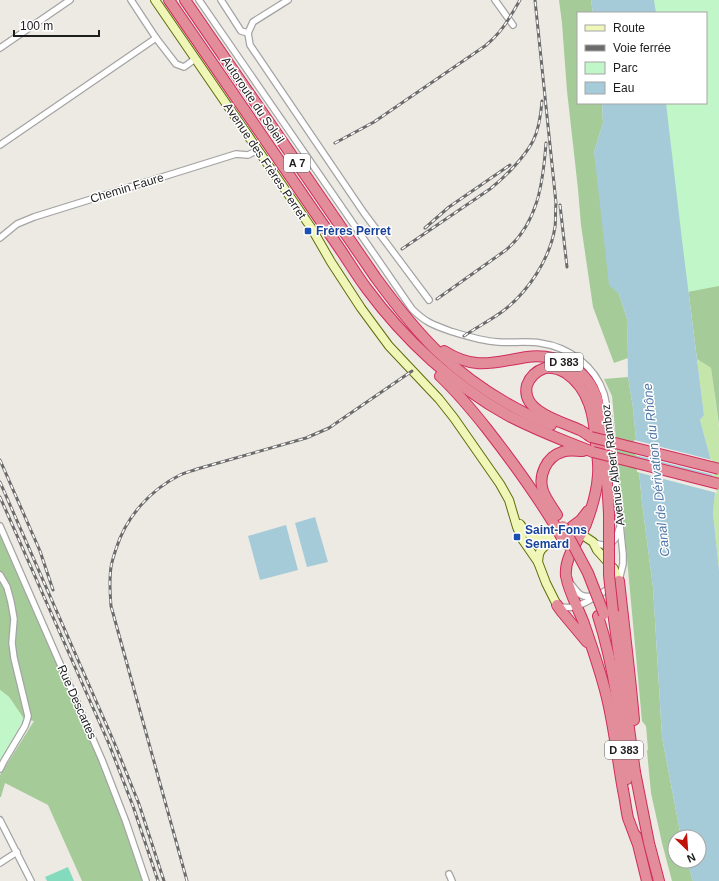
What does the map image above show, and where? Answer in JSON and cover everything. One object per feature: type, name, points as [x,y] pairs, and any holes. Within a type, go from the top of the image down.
[{"type":"highway","name":"Autoroute du Soleil","points":[[169,0],[367,289],[383,310],[431,360],[468,390],[496,408],[543,433],[593,452],[719,484]]},
{"type":"highway","name":"Autoroute du Soleil","points":[[185,0],[376,278],[412,324],[448,360],[467,376],[499,398],[527,414],[551,425],[579,436],[591,437],[719,469]]},
{"type":"highway","name":"D 383","points":[[367,289],[386,322],[410,348],[457,392],[535,493],[560,531],[581,574],[605,614],[624,688],[635,772],[649,843],[659,881]]},
{"type":"highway","name":"D 383","points":[[412,324],[450,355],[474,363],[487,364],[528,357],[546,357],[557,359],[566,363],[581,374],[588,382],[594,393],[600,411],[609,514],[609,575],[605,614],[606,643],[614,680],[637,842],[647,881]]},
{"type":"highway","points":[[591,437],[580,430],[550,418],[534,407],[528,397],[527,389],[530,379],[534,374],[540,370],[550,368],[563,372],[578,384],[584,392],[590,406],[595,430],[598,464],[597,485],[585,526],[567,563],[566,572],[567,580],[600,671],[609,708],[628,817],[637,842]]},
{"type":"highway","points":[[592,506],[581,520],[560,531],[543,490],[541,480],[545,467],[552,457],[562,452],[571,450],[593,452]]},
{"type":"highway","points":[[619,581],[625,640],[632,686],[640,798]]},
{"type":"highway","points":[[557,605],[593,651]]},
{"type":"street","points":[[0,48],[70,0]]},
{"type":"street","points":[[131,0],[156,38],[176,64],[184,67],[195,59]]},
{"type":"street","name":"Avenue des Frères Perret","points":[[155,0],[307,222],[330,262],[361,308],[389,346],[439,399],[469,438],[505,492],[514,515]]},
{"type":"street","name":"Avenue Albert Ramboz","points":[[199,0],[412,309],[420,317],[428,323],[472,338],[497,342],[540,343],[562,349],[573,355],[592,372],[603,393],[610,427],[622,537],[623,560],[619,581]]},
{"type":"street","points":[[221,0],[241,31],[248,34]]},
{"type":"street","points":[[288,0],[253,22],[248,34],[250,45],[364,213],[429,300]]},
{"type":"street","points":[[495,0],[513,25]]},
{"type":"street","points":[[0,145],[156,38]]},
{"type":"street","name":"Chemin Faure","points":[[0,238],[17,224],[34,216],[236,154],[248,155],[258,150]]},
{"type":"street","points":[[514,515],[525,531],[531,536],[541,539],[560,531],[572,532],[581,534],[596,544],[603,546],[611,544],[615,539],[618,535],[620,524]]},
{"type":"street","points":[[514,515],[522,539],[538,562],[557,605],[567,608],[589,601],[619,581],[614,568],[597,550],[593,542]]},
{"type":"street","name":"Rue Descartes","points":[[0,526],[102,760],[126,822],[146,881]]},
{"type":"street","points":[[538,562],[539,554],[543,547],[560,531]]},
{"type":"street","points":[[0,575],[7,587],[11,602],[14,619],[12,642],[14,658],[28,716],[25,726],[0,769]]},
{"type":"street","points":[[567,580],[581,595],[586,597],[598,595]]},
{"type":"street","points":[[0,820],[31,881]]},
{"type":"street","points":[[0,863],[17,852]]},
{"type":"street","points":[[450,874],[452,881]]},
{"type":"green space","points":[[559,0],[591,0],[593,12],[577,12],[577,104],[602,104],[603,123],[594,152],[619,294],[627,319],[628,358],[614,363],[593,307],[581,225],[567,91]]},
{"type":"green space","points":[[616,0],[719,0],[719,286],[651,299],[628,104],[707,104],[707,12],[618,12]]},
{"type":"green space","points":[[719,235],[719,425],[711,368],[697,359],[682,240]]},
{"type":"green space","points":[[697,359],[711,368],[719,428],[719,570],[713,513],[715,493],[710,457],[700,420],[704,415]]},
{"type":"green space","points":[[628,377],[633,408],[642,503],[653,587],[662,737],[679,829],[667,829],[667,862],[651,793],[646,726],[642,721],[612,396],[604,379]]},
{"type":"green space","points":[[0,531],[94,746],[126,827],[144,881],[82,881],[48,805],[5,783],[0,797],[0,775],[34,721],[24,719],[9,697],[0,690]]},
{"type":"green space","points":[[0,690],[9,697],[24,719],[0,762]]},
{"type":"green space","points":[[68,867],[74,881],[47,881],[45,877]]},
{"type":"green space","points":[[669,869],[689,869],[693,881],[672,881]]},
{"type":"water","points":[[591,0],[654,0],[656,12],[593,12]]},
{"type":"water","name":"Canal de Dérivation du Rhône","points":[[602,104],[666,104],[704,415],[700,420],[710,457],[715,493],[713,513],[719,570],[719,881],[693,881],[689,869],[707,869],[707,829],[679,829],[662,737],[653,587],[642,503],[633,408],[628,377],[627,319],[619,294],[609,285],[594,152],[603,123]]},
{"type":"water","points":[[315,517],[328,562],[307,567],[295,523]]},
{"type":"water","points":[[286,525],[298,570],[260,580],[248,536]]},
{"type":"pier","points":[[634,440],[712,460],[714,475],[635,455]]},
{"type":"pier","points":[[636,457],[715,477],[717,493],[637,472]]},
{"type":"railway","points":[[335,143],[374,122],[485,46],[501,30],[520,0]]},
{"type":"railway","points":[[464,336],[503,311],[529,285],[543,263],[555,227],[556,203],[535,0]]},
{"type":"railway","points":[[402,249],[490,189],[514,167],[525,154],[537,132],[542,101]]},
{"type":"railway","points":[[437,299],[506,250],[525,228],[537,201],[543,173],[546,143]]},
{"type":"railway","points":[[425,228],[449,207],[510,165]]},
{"type":"railway","points":[[560,205],[567,267]]},
{"type":"railway","points":[[187,881],[111,606],[111,567],[120,537],[140,506],[159,488],[169,481],[187,472],[306,438],[329,428],[412,371]]},
{"type":"railway","points":[[0,460],[40,551],[53,590]]},
{"type":"railway","points":[[0,482],[114,742],[139,804],[164,881]]},
{"type":"railway","points":[[0,497],[109,744],[133,806],[158,881]]},
{"type":"place","name":"Frères Perret","points":[[308,231]]},
{"type":"place","name":"Saint-Fons Semard","points":[[517,537]]}]
